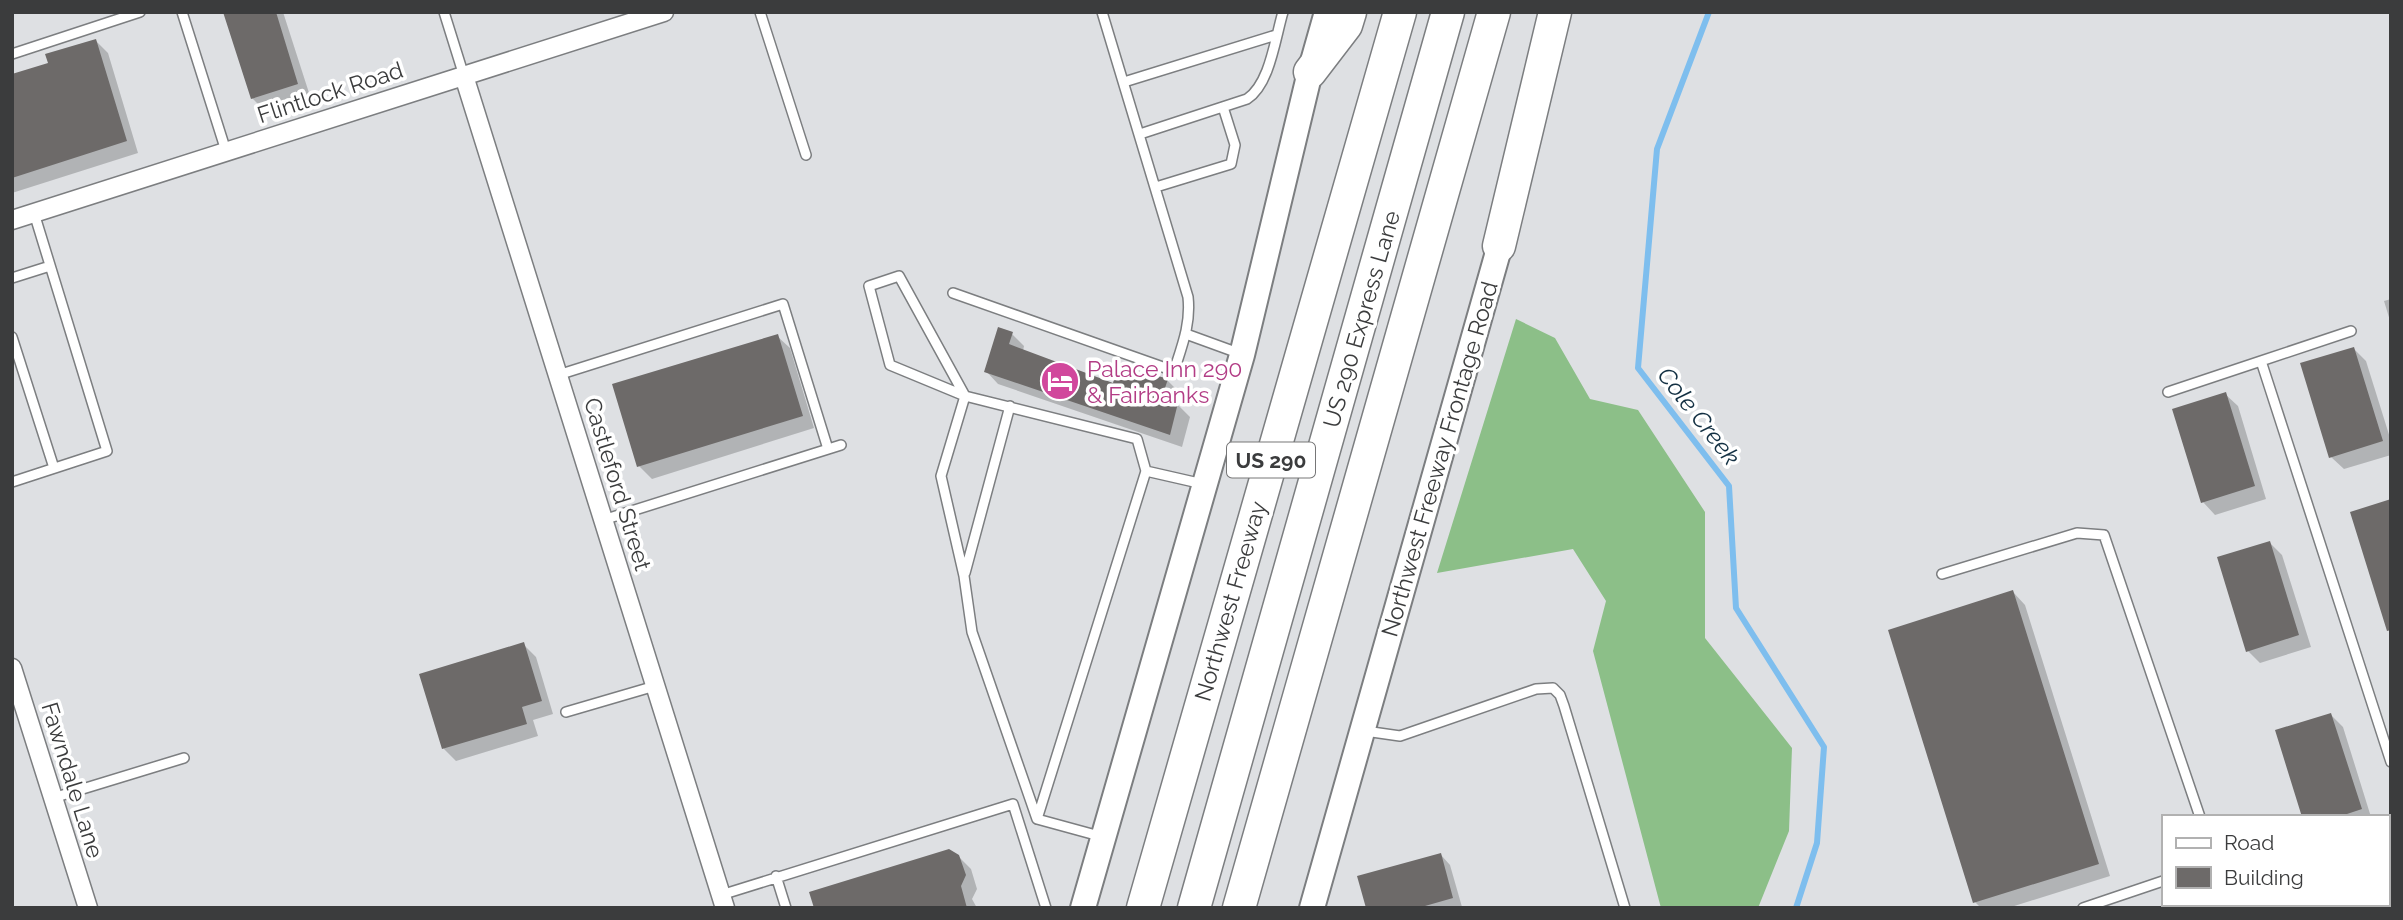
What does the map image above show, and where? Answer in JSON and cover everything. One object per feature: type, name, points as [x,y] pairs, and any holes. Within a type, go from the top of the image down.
[{"type":"highway","points":[[1310,72],[1346,25],[1350,12]]},
{"type":"highway","name":"Northwest Freeway","points":[[1143,908],[1400,12]]},
{"type":"highway","name":"US 290 Express Lane","points":[[1194,908],[1448,12]]},
{"type":"highway","points":[[1239,908],[1494,12]]},
{"type":"highway","points":[[1499,246],[1555,12]]},
{"type":"main road","points":[[1083,908],[1242,355],[1327,12]]},
{"type":"main road","name":"Northwest Freeway Frontage Road","points":[[1312,908],[1499,246],[1569,12]]},
{"type":"street","name":"Flintlock Road","points":[[12,220],[664,12]]},
{"type":"street","name":"Castleford Street","points":[[464,76],[723,901]]},
{"type":"street","name":"Fawndale Lane","points":[[12,668],[88,908]]},
{"type":"lane","points":[[12,54],[141,12]]},
{"type":"lane","points":[[182,12],[226,151]]},
{"type":"lane","points":[[444,12],[464,76]]},
{"type":"lane","points":[[760,12],[806,155]]},
{"type":"lane","points":[[953,293],[1174,371],[1186,334],[1190,310],[1188,298],[1102,12]]},
{"type":"lane","points":[[1140,134],[1247,99],[1256,93],[1264,81],[1283,12]]},
{"type":"lane","points":[[1124,82],[1276,35]]},
{"type":"lane","points":[[1156,187],[1231,164],[1236,145],[1223,107]]},
{"type":"lane","points":[[12,482],[107,451],[34,213]]},
{"type":"lane","points":[[12,278],[50,266]]},
{"type":"lane","points":[[1037,819],[972,632],[964,576],[941,476],[965,396],[899,276],[869,286],[890,365],[965,396],[1137,439],[1146,471],[1037,819]]},
{"type":"lane","points":[[558,375],[783,304],[828,449]]},
{"type":"lane","points":[[2168,392],[2351,331]]},
{"type":"lane","points":[[1186,334],[1242,355]]},
{"type":"lane","points":[[12,337],[54,468]]},
{"type":"lane","points":[[2260,361],[2391,762]]},
{"type":"lane","points":[[964,576],[1010,406]]},
{"type":"lane","points":[[603,520],[841,444]]},
{"type":"lane","points":[[1146,471],[1203,484]]},
{"type":"lane","points":[[1942,574],[2077,533],[2104,535],[2199,815]]},
{"type":"lane","points":[[566,712],[655,686]]},
{"type":"lane","points":[[1362,731],[1400,737],[1536,689],[1553,688],[1564,706],[1625,908]]},
{"type":"lane","points":[[53,798],[184,758]]},
{"type":"lane","points":[[723,901],[776,876],[1013,804],[1046,908]]},
{"type":"lane","points":[[1037,819],[1103,837]]},
{"type":"lane","points":[[776,876],[786,908]]},
{"type":"lane","points":[[2083,908],[2162,881]]},
{"type":"green space","points":[[1516,319],[1555,338],[1590,399],[1638,410],[1705,512],[1705,638],[1792,748],[1789,831],[1758,908],[1661,908],[1593,651],[1606,601],[1573,549],[1437,573]]},
{"type":"building","points":[[223,12],[276,12],[298,84],[251,99]]},
{"type":"building","points":[[96,39],[127,141],[12,178],[12,74],[48,63],[45,54]]},
{"type":"building","name":"Palace Inn 290 & Fairbanks","points":[[998,327],[1013,332],[1009,344],[1113,383],[1116,372],[1140,379],[1142,371],[1168,379],[1162,397],[1178,403],[1170,435],[984,372]]},
{"type":"building","points":[[778,334],[803,416],[637,467],[612,384]]},
{"type":"building","points":[[2354,347],[2383,441],[2329,458],[2300,363]]},
{"type":"building","points":[[2226,392],[2255,486],[2201,503],[2172,409]]},
{"type":"building","points":[[2391,499],[2391,630],[2387,631],[2350,512]]},
{"type":"building","points":[[2270,541],[2299,635],[2246,652],[2217,557]]},
{"type":"building","points":[[2013,590],[2099,864],[1973,903],[1888,630]]},
{"type":"building","points":[[524,642],[542,701],[522,707],[527,724],[442,749],[419,674]]},
{"type":"building","points":[[2331,713],[2362,809],[2344,815],[2301,815],[2275,730]]},
{"type":"building","points":[[949,849],[959,855],[966,875],[961,886],[967,908],[814,908],[809,892]]},
{"type":"building","points":[[1441,853],[1453,898],[1418,908],[1366,908],[1357,876]]},
{"type":"waterway","name":"Cole Creek","points":[[1709,12],[1657,149],[1638,368],[1729,486],[1736,608],[1824,747],[1817,843],[1796,908]]},
{"type":"place","name":"Palace Inn 290 & Fairbanks","points":[[1060,381]]}]
